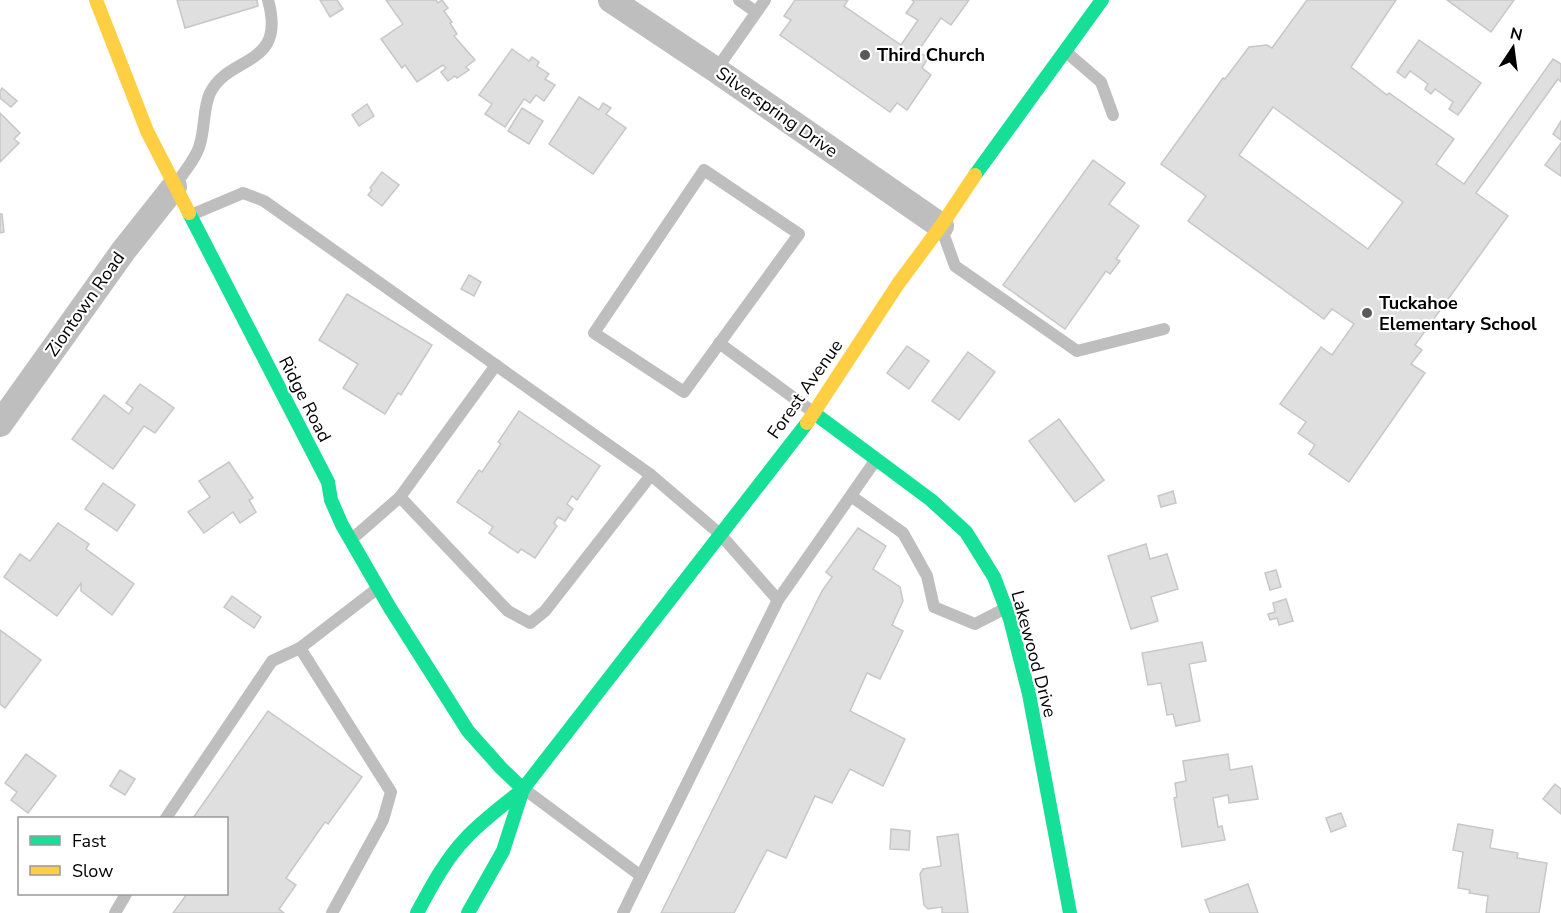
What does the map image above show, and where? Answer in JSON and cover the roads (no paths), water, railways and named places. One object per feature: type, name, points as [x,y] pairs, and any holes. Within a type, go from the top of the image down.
[{"type":"street","name":"Ridge Road","points":[[96,0],[147,130],[174,187],[328,482],[331,500],[351,540],[378,588],[468,731],[523,789]]},
{"type":"street","name":"Silverspring Drive","points":[[611,0],[941,226]]},
{"type":"street","name":"Forest Avenue","points":[[523,789],[814,412],[898,284],[1102,0]]},
{"type":"street","name":"Ziontown Road","points":[[0,424],[124,250],[174,187]]},
{"type":"street","name":"Lakewood Drive","points":[[814,412],[931,500],[966,532],[994,577],[1006,608],[1029,694],[1070,913]]},
{"type":"street","points":[[417,913],[430,888],[453,854],[474,829],[523,789]]},
{"type":"street","points":[[468,913],[503,851],[523,789]]},
{"type":"lane","points":[[174,187],[200,146],[210,93],[223,77],[258,56],[269,40],[273,15],[268,0]]},
{"type":"lane","points":[[739,0],[756,12]]},
{"type":"lane","points":[[716,70],[765,0]]},
{"type":"lane","points":[[1065,51],[1101,82],[1113,115]]},
{"type":"lane","points":[[704,170],[799,234],[719,343],[684,392],[594,333],[704,170]]},
{"type":"lane","points":[[189,215],[243,193],[264,201],[651,475],[720,534],[778,600]]},
{"type":"lane","points":[[941,226],[955,266],[1077,351],[1164,329]]},
{"type":"lane","points":[[719,343],[814,412]]},
{"type":"lane","points":[[351,540],[400,497],[496,365]]},
{"type":"lane","points":[[623,913],[778,600],[877,459]]},
{"type":"lane","points":[[400,497],[508,611],[530,623],[545,611],[651,475]]},
{"type":"lane","points":[[851,496],[903,533],[927,576],[934,607],[975,624],[1006,608]]},
{"type":"lane","points":[[167,817],[272,661],[300,648],[378,588]]},
{"type":"lane","points":[[300,648],[391,792],[383,820],[332,913]]},
{"type":"lane","points":[[523,789],[641,876]]},
{"type":"lane","points":[[115,913],[125,895]]},
{"type":"place","name":"Third Church","points":[[865,55]]},
{"type":"place","name":"Tuckahoe Elementary School","points":[[1367,313]]}]
